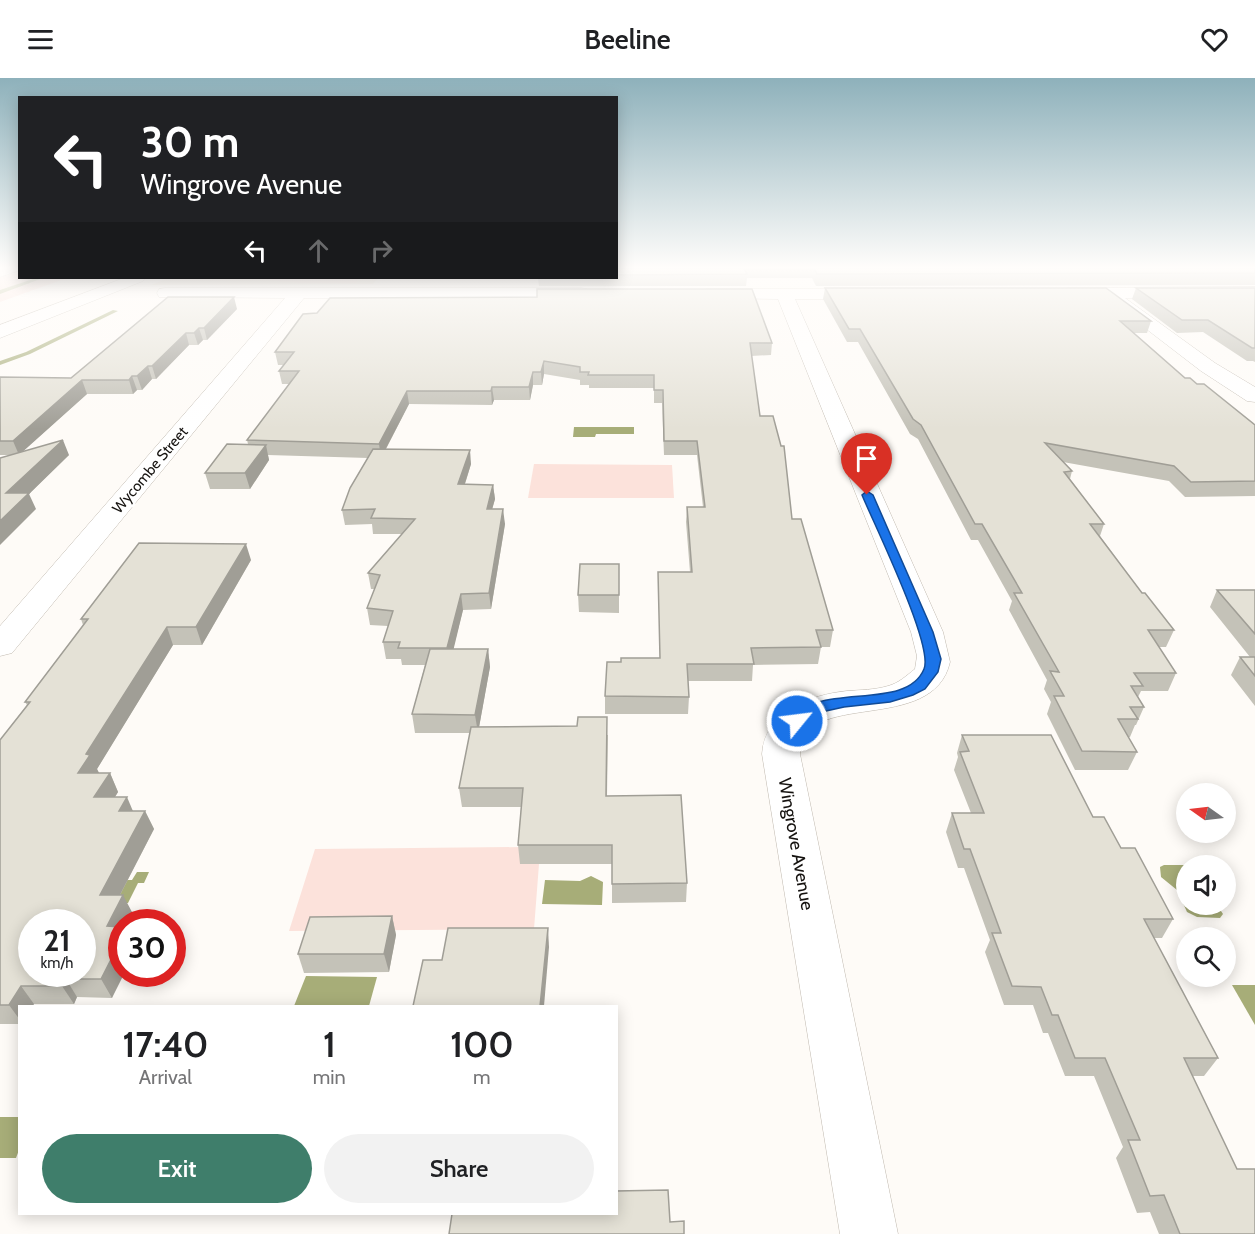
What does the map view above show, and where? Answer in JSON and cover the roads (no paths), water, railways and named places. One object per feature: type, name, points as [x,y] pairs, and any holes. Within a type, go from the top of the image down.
[{"type":"main road","points":[[0,332],[26,322]]},
{"type":"main road","name":"Wycombe Street","points":[[0,646],[274,322]]},
{"type":"main road","name":"Wingrove Avenue","points":[[796,322],[927,632],[934,659],[931,672],[920,686],[890,697],[844,702],[812,709],[786,732],[780,744],[781,760],[869,1234]]},
{"type":"main road","points":[[1147,322],[1208,367],[1255,396]]},
{"type":"waterway","points":[[0,363],[28,353],[92,322]]}]
